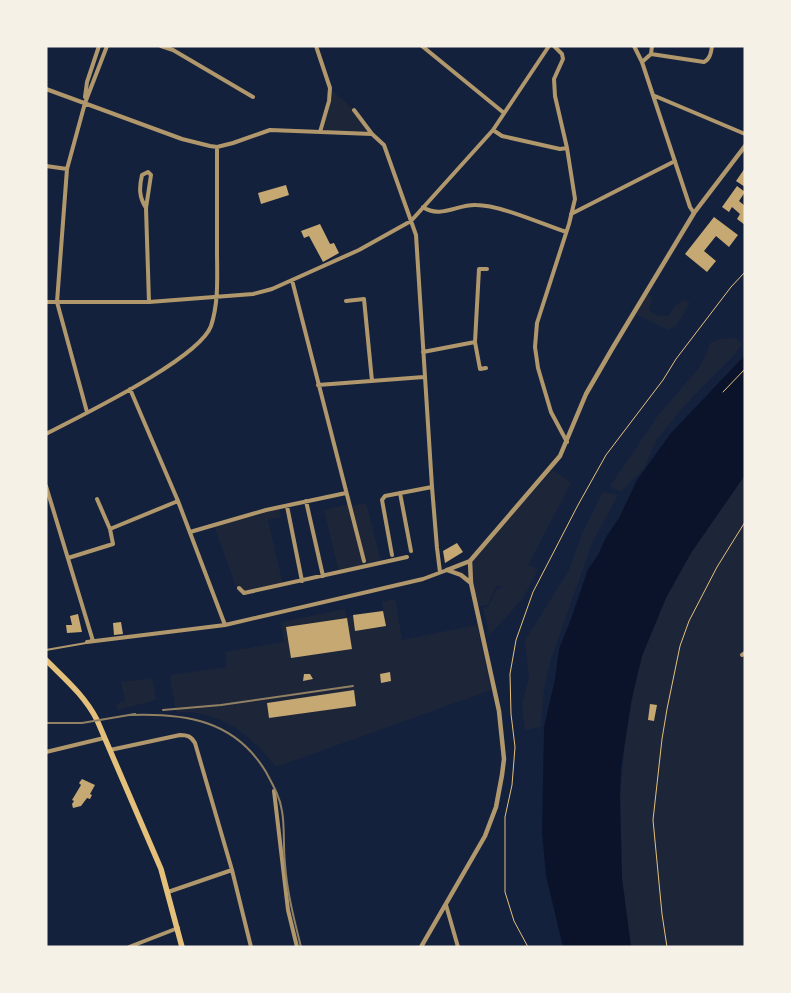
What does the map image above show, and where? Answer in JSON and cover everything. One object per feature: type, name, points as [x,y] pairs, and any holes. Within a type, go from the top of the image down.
[{"type":"main road","points":[[46,660],[89,705],[161,869],[182,947]]},
{"type":"street","points":[[84,103],[86,82],[99,46]]},
{"type":"street","points":[[87,412],[57,302],[67,169],[84,103],[107,46]]},
{"type":"street","points":[[161,46],[173,50],[253,97]]},
{"type":"street","points":[[316,46],[330,88],[329,101],[320,132]]},
{"type":"street","points":[[422,46],[504,113]]},
{"type":"street","points":[[46,302],[149,302],[262,293],[358,250],[411,221],[493,130],[550,46]]},
{"type":"street","points":[[554,46],[562,54],[563,60],[554,78],[555,96],[567,148],[575,198],[537,323],[535,347],[538,368],[551,412],[567,442]]},
{"type":"street","points":[[634,46],[642,62],[690,207],[694,213]]},
{"type":"street","points":[[642,62],[651,54],[652,46]]},
{"type":"street","points":[[651,54],[704,62],[711,55],[712,46]]},
{"type":"street","points":[[46,89],[202,145],[217,147],[270,130],[372,134]]},
{"type":"street","points":[[654,96],[745,134]]},
{"type":"street","points":[[354,110],[372,134],[384,144],[416,235],[436,548],[440,572]]},
{"type":"street","points":[[493,130],[502,136],[560,149],[567,148]]},
{"type":"street","points":[[87,642],[225,625],[423,580],[470,561],[560,456],[586,394],[612,349],[694,213],[745,146]]},
{"type":"street","points":[[46,434],[172,364],[196,346],[210,328],[217,297],[217,147]]},
{"type":"street","points":[[571,214],[675,161]]},
{"type":"street","points":[[46,166],[67,169]]},
{"type":"street","points":[[146,208],[140,198],[140,189],[142,175],[148,172],[151,175],[146,208],[149,302]]},
{"type":"street","points":[[423,207],[428,211],[442,212],[474,204],[491,206],[566,232]]},
{"type":"street","points":[[486,368],[480,369],[474,342],[479,269],[487,269]]},
{"type":"street","points":[[292,280],[364,561]]},
{"type":"street","points":[[346,301],[364,299],[372,381]]},
{"type":"street","points":[[423,352],[474,342]]},
{"type":"street","points":[[318,385],[424,377]]},
{"type":"street","points":[[130,389],[178,501],[225,625]]},
{"type":"street","points":[[46,486],[93,641]]},
{"type":"street","points":[[392,555],[382,500],[385,496],[432,487]]},
{"type":"street","points":[[190,532],[306,501],[346,493]]},
{"type":"street","points":[[400,493],[411,551]]},
{"type":"street","points":[[68,558],[113,544],[110,529],[97,500]]},
{"type":"street","points":[[110,529],[178,501]]},
{"type":"street","points":[[306,501],[324,576]]},
{"type":"street","points":[[287,506],[302,581]]},
{"type":"street","points":[[238,588],[244,594],[407,557]]},
{"type":"street","points":[[421,947],[485,836],[498,799],[504,759],[499,711],[471,583],[470,561]]},
{"type":"street","points":[[447,570],[461,575],[471,583]]},
{"type":"street","points":[[110,750],[180,735],[186,735],[195,743],[232,870],[250,947]]},
{"type":"street","points":[[46,752],[104,738]]},
{"type":"street","points":[[274,791],[288,910],[297,947]]},
{"type":"street","points":[[168,892],[232,870]]},
{"type":"street","points":[[446,905],[458,947]]},
{"type":"street","points":[[129,947],[178,928]]},
{"type":"lane","points":[[46,650],[87,642]]},
{"type":"path","points":[[528,947],[514,921],[505,892],[505,817],[512,785],[515,747],[510,714],[510,674],[516,640],[533,592],[578,505],[602,464],[676,359],[745,272]]},
{"type":"path","points":[[723,392],[745,369]]},
{"type":"path","points":[[667,947],[653,820],[667,709],[680,646],[689,621],[717,567],[745,522]]},
{"type":"shaded area","points":[[330,88],[354,110],[372,134],[320,132],[329,101]]},
{"type":"shaded area","points":[[647,295],[652,297],[649,309],[653,313],[663,316],[669,315],[675,306],[684,300],[690,303],[676,326],[668,330],[636,314]]},
{"type":"shaded area","points":[[736,338],[742,344],[735,354],[685,405],[657,439],[644,468],[621,492],[610,486],[657,417],[698,369],[710,343],[719,339]]},
{"type":"shaded area","points":[[745,355],[745,475],[691,553],[666,598],[642,656],[631,702],[621,769],[620,797],[622,878],[631,947],[563,947],[546,876],[542,833],[544,727],[555,679],[559,649],[588,569],[619,518],[637,480],[671,433]]},
{"type":"shaded area","points":[[553,470],[571,483],[528,565],[538,569],[524,597],[490,635],[483,608],[488,607],[496,590],[503,586],[496,586],[488,605],[476,607],[470,561]]},
{"type":"shaded area","points":[[745,475],[745,947],[631,947],[622,878],[620,797],[625,743],[636,678],[642,656],[666,598],[691,553]]},
{"type":"shaded area","points":[[603,492],[618,495],[593,541],[551,659],[544,689],[541,727],[525,730],[522,703],[529,678],[525,640],[568,572],[582,534]]},
{"type":"shaded area","points":[[366,503],[381,563],[339,572],[324,510],[349,504],[350,506]]},
{"type":"shaded area","points":[[279,508],[281,517],[268,520],[283,585],[238,593],[215,528],[217,524]]},
{"type":"shaded area","points":[[395,599],[402,640],[477,625],[491,690],[276,767],[256,744],[233,726],[207,715],[192,712],[176,712],[170,675],[227,667],[225,652],[284,642],[281,622],[345,609],[347,617],[383,610],[382,602]]},
{"type":"shaded area","points":[[152,678],[156,700],[118,710],[116,704],[125,701],[121,682]]},
{"type":"building","points":[[745,168],[745,187],[736,181]]},
{"type":"building","points":[[286,185],[289,195],[261,204],[258,193]]},
{"type":"building","points":[[737,186],[745,192],[739,201],[745,206],[745,225],[737,219],[740,214],[732,207],[729,212],[722,207]]},
{"type":"building","points":[[714,217],[738,235],[729,247],[716,236],[704,251],[716,261],[707,272],[685,254]]},
{"type":"building","points":[[320,224],[330,244],[334,243],[339,253],[323,262],[309,236],[304,238],[301,231]]},
{"type":"building","points":[[457,543],[463,552],[445,563],[443,551]]},
{"type":"building","points":[[383,611],[386,626],[355,631],[353,615]]},
{"type":"building","points":[[78,614],[82,632],[67,633],[66,625],[72,625],[70,616]]},
{"type":"building","points":[[347,618],[352,649],[291,658],[286,627]]},
{"type":"building","points":[[121,622],[123,634],[114,635],[113,623]]},
{"type":"building","points":[[390,672],[391,681],[381,683],[380,674]]},
{"type":"building","points":[[304,674],[310,674],[313,679],[303,681]]},
{"type":"building","points":[[354,690],[356,706],[269,718],[267,703]]},
{"type":"building","points":[[650,704],[657,705],[654,721],[648,720]]},
{"type":"building","points":[[82,779],[95,785],[90,794],[92,795],[81,806],[73,808],[72,804],[74,801],[72,800],[81,785],[79,783]]},
{"type":"railway","points":[[163,710],[221,705],[353,686]]},
{"type":"railway","points":[[46,723],[82,723],[135,714]]},
{"type":"railway","points":[[130,715],[170,716],[189,718],[207,723],[239,741],[254,755],[269,777],[281,806],[287,885],[301,947]]}]
